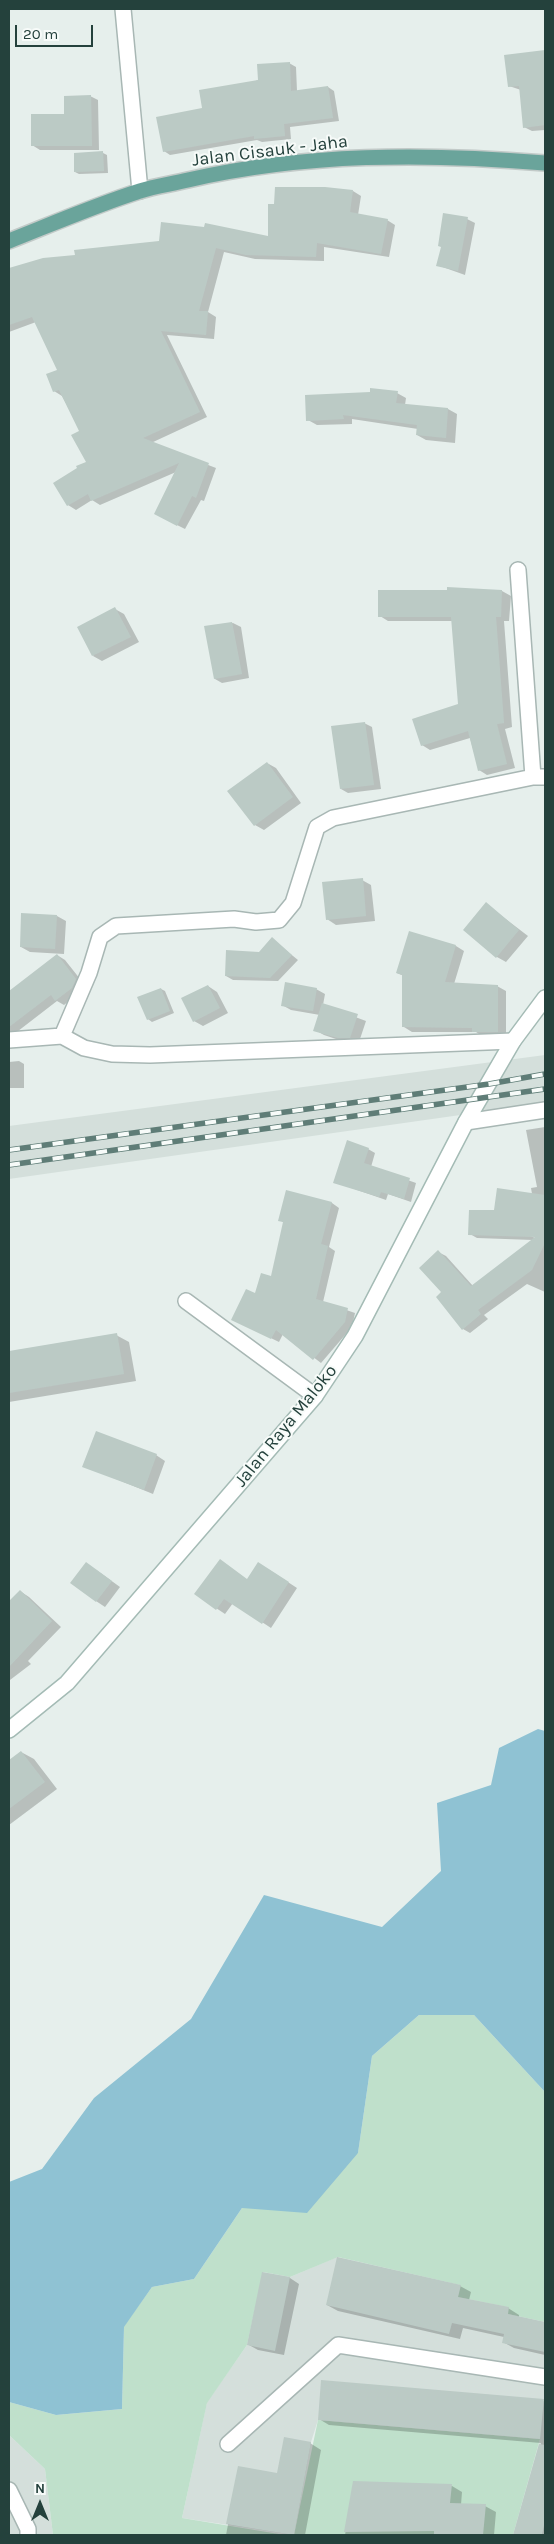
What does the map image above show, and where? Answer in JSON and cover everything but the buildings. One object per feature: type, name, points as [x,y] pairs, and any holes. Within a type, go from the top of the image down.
[{"type":"main road","name":"Jalan Cisauk - Jaha","points":[[9,240],[140,191],[225,172],[307,161],[390,156],[440,156],[545,162]]},
{"type":"street","points":[[123,9],[140,191]]},
{"type":"street","points":[[62,1036],[89,973],[100,937],[116,926],[234,918],[256,922],[279,920],[292,902],[317,827],[333,818],[539,777],[518,570]]},
{"type":"street","name":"Jalan Raya Maloko","points":[[9,1730],[67,1683],[315,1396],[355,1336],[466,1122],[513,1041],[545,998]]},
{"type":"street","points":[[9,1040],[62,1036],[84,1048],[112,1054],[150,1055],[513,1041]]},
{"type":"street","points":[[466,1122],[545,1110]]},
{"type":"street","points":[[186,1301],[315,1396]]},
{"type":"street","points":[[228,2444],[338,2346],[545,2377]]},
{"type":"street","points":[[9,2490],[28,2529],[28,2535]]},
{"type":"shaded area","points":[[545,1055],[545,1103],[9,1179],[9,1126]]},
{"type":"shaded area","points":[[337,2257],[461,2285],[509,2307],[508,2314],[545,2322],[545,2535],[513,2535],[540,2439],[318,2420],[311,2442],[294,2535],[182,2518],[207,2402],[247,2345],[262,2272],[290,2277]]},
{"type":"shaded area","points":[[9,2435],[45,2469],[53,2535],[9,2535]]},
{"type":"green space","points":[[419,2015],[474,2015],[545,2092],[545,2322],[508,2314],[508,2307],[458,2297],[460,2285],[338,2257],[290,2277],[263,2272],[247,2345],[207,2403],[182,2518],[285,2535],[53,2535],[45,2469],[9,2435],[9,2402],[56,2415],[122,2409],[124,2326],[152,2287],[194,2279],[242,2208],[358,2153],[372,2056]]},
{"type":"green space","points":[[318,2420],[540,2439],[513,2535],[294,2535]]},
{"type":"water","points":[[538,1729],[545,1731],[545,2092],[474,2015],[419,2015],[372,2056],[358,2153],[307,2213],[242,2208],[194,2279],[152,2287],[124,2327],[122,2409],[56,2415],[9,2402],[9,2182],[42,2169],[94,2098],[191,2019],[264,1895],[382,1927],[441,1871],[437,1803],[491,1785],[499,1748]]},
{"type":"railway","points":[[9,1150],[489,1084],[545,1074]]},
{"type":"railway","points":[[9,1165],[545,1089]]}]
